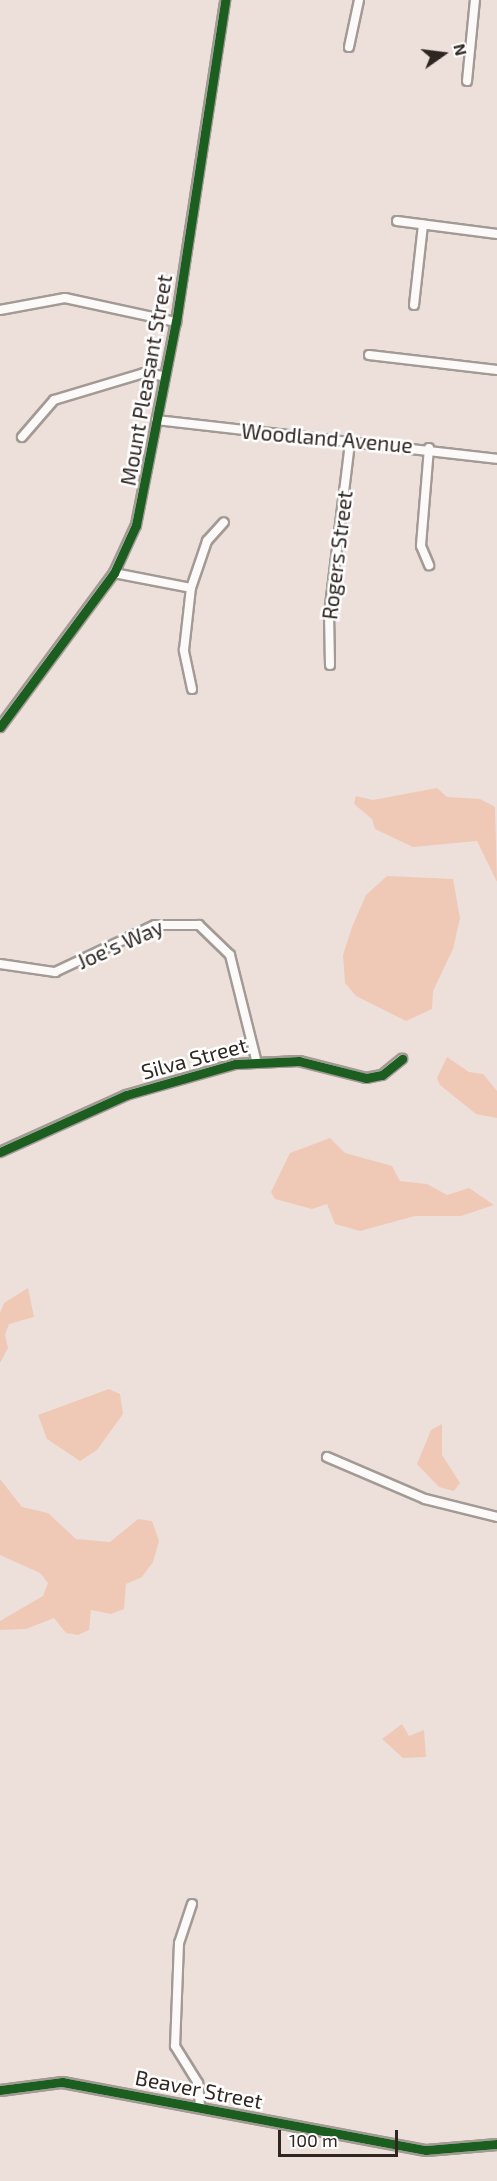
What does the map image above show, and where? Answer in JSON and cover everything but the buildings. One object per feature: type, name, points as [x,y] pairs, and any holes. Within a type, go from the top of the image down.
[{"type":"street","name":"Mount Pleasant Street","points":[[0,727],[114,573],[136,525],[163,376],[176,322],[225,0]]},
{"type":"street","points":[[349,47],[359,0]]},
{"type":"street","points":[[467,81],[475,0]]},
{"type":"street","points":[[397,221],[497,234]]},
{"type":"street","points":[[414,305],[423,225]]},
{"type":"street","points":[[0,310],[65,298],[176,322]]},
{"type":"street","points":[[369,355],[497,370]]},
{"type":"street","points":[[22,437],[54,400],[144,372],[163,376]]},
{"type":"street","name":"Woodland Avenue","points":[[156,420],[350,444],[429,448],[497,459]]},
{"type":"street","name":"Rogers Street","points":[[330,665],[329,614],[350,444]]},
{"type":"street","points":[[429,448],[421,546],[429,565]]},
{"type":"street","points":[[192,689],[184,650],[191,588],[207,541],[224,522]]},
{"type":"street","points":[[114,573],[191,588]]},
{"type":"street","name":"Joe's Way","points":[[0,964],[55,972],[155,925],[199,925],[230,955],[256,1059]]},
{"type":"street","name":"Silva Street","points":[[0,1152],[126,1095],[256,1059],[299,1061],[366,1078],[382,1075],[402,1059]]},
{"type":"street","points":[[327,1457],[425,1499],[497,1517]]},
{"type":"street","points":[[192,1904],[179,1943],[175,2046],[198,2084],[200,2107]]},
{"type":"street","name":"Beaver Street","points":[[0,2090],[62,2082],[426,2150],[473,2150],[497,2144]]},
{"type":"shaded area","points":[[437,788],[447,797],[480,799],[495,807],[497,882],[477,841],[413,847],[375,829],[372,819],[354,804],[356,796],[373,800]]},
{"type":"shaded area","points":[[387,876],[453,879],[460,918],[453,949],[433,991],[432,1009],[406,1021],[356,996],[345,983],[343,955],[352,927],[366,895]]},
{"type":"shaded area","points":[[447,1057],[469,1072],[483,1074],[497,1091],[497,1118],[476,1114],[440,1085],[437,1078]]},
{"type":"shaded area","points":[[330,1138],[345,1153],[392,1166],[400,1181],[427,1184],[447,1195],[469,1188],[494,1205],[461,1216],[415,1216],[360,1231],[335,1224],[327,1204],[312,1209],[275,1199],[271,1192],[290,1153]]},
{"type":"shaded area","points":[[28,1288],[34,1317],[9,1324],[5,1335],[8,1348],[0,1363],[0,1313],[4,1303]]},
{"type":"shaded area","points":[[109,1389],[120,1394],[123,1414],[97,1450],[80,1461],[47,1439],[38,1415]]},
{"type":"shaded area","points":[[442,1424],[442,1455],[460,1483],[454,1491],[439,1487],[417,1464],[431,1430]]},
{"type":"shaded area","points":[[0,1479],[22,1507],[48,1513],[76,1539],[110,1542],[138,1519],[152,1521],[159,1541],[153,1562],[142,1577],[126,1584],[124,1609],[111,1614],[91,1610],[89,1630],[78,1635],[66,1633],[54,1618],[26,1629],[0,1630],[0,1621],[43,1596],[48,1583],[40,1573],[0,1555]]},
{"type":"shaded area","points":[[402,1724],[409,1736],[424,1730],[426,1757],[403,1758],[382,1739]]},
{"type":"cycle path","points":[[0,727],[114,573],[136,525],[176,322],[225,0]]},
{"type":"cycle path","points":[[0,1152],[126,1095],[235,1064],[299,1061],[366,1078],[382,1075],[402,1059]]},
{"type":"cycle path","points":[[0,2090],[62,2082],[426,2150],[497,2144]]}]
